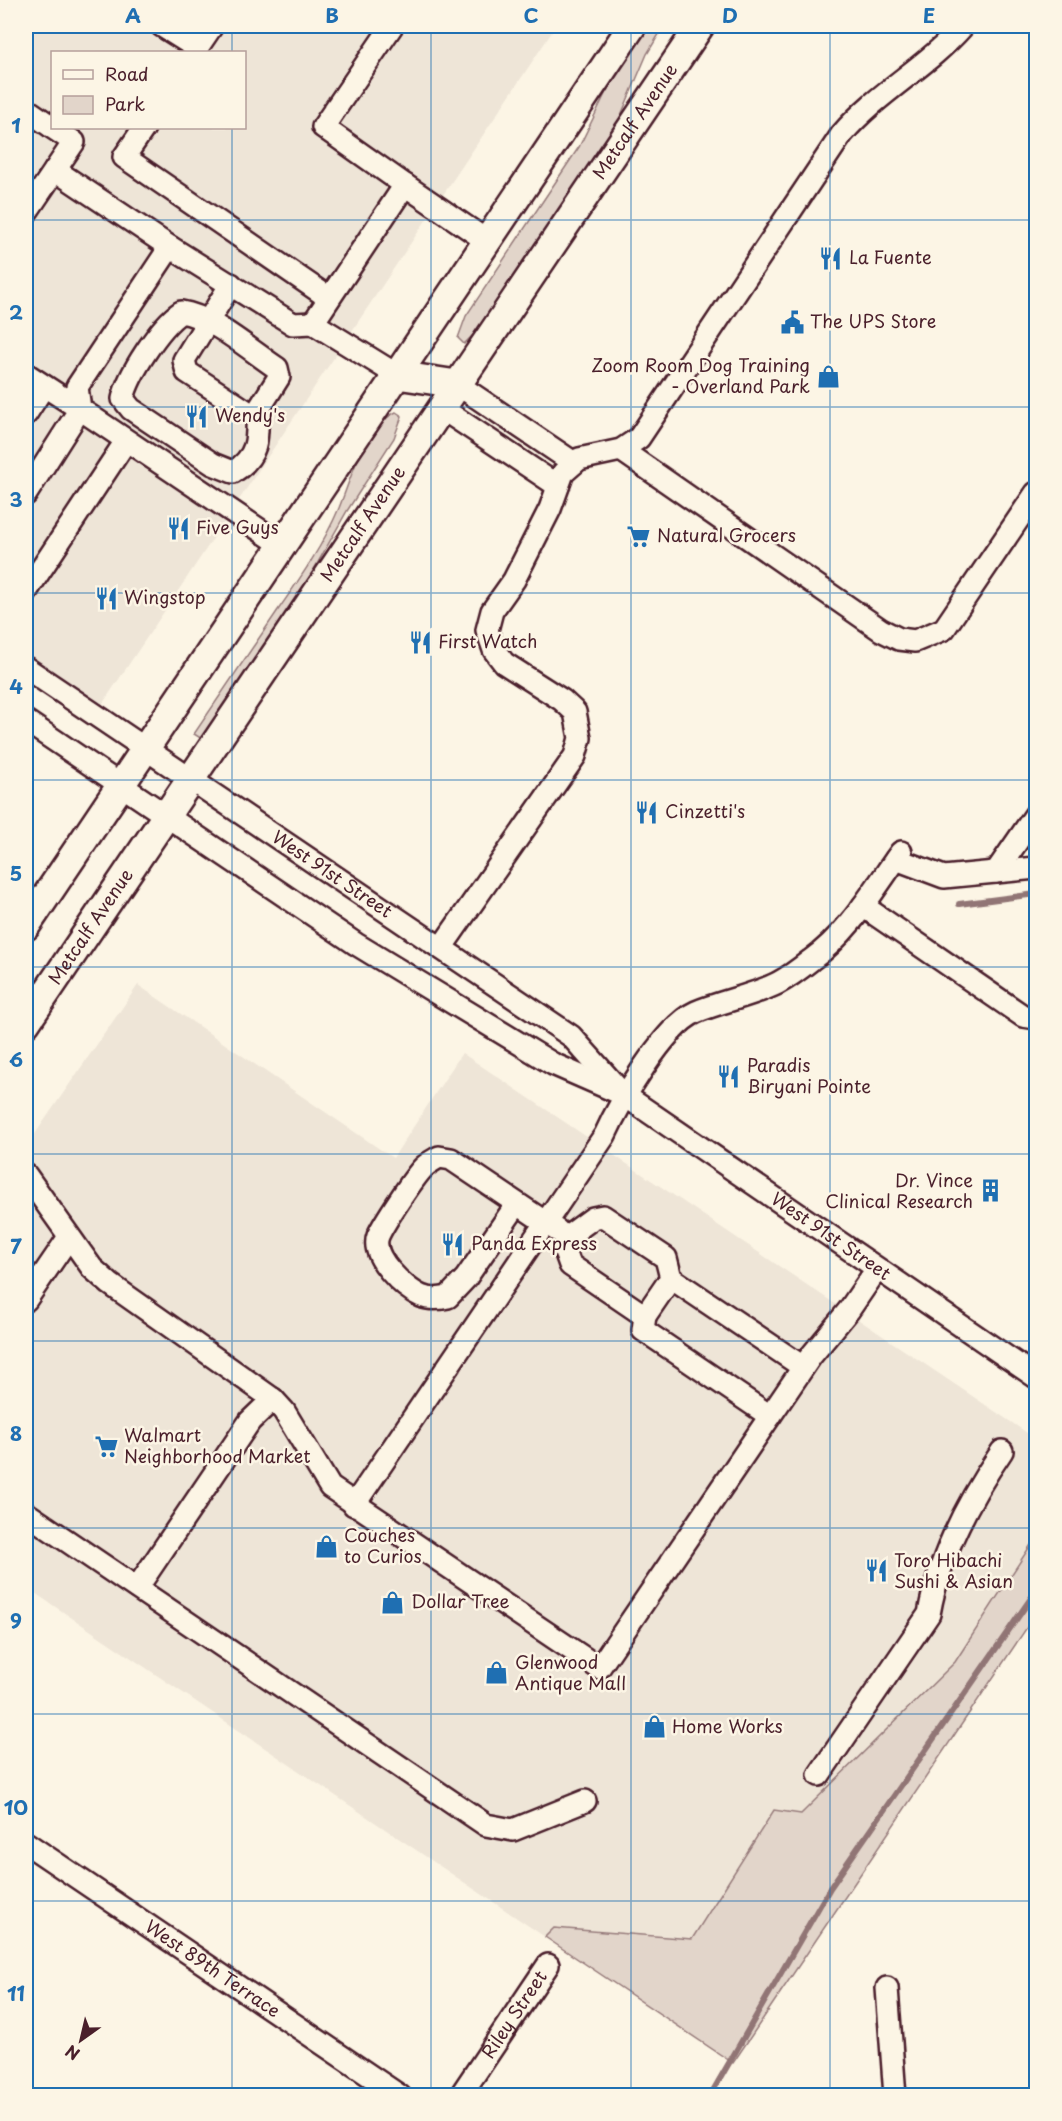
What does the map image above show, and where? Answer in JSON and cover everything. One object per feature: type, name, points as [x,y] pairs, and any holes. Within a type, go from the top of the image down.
[{"type":"main road","points":[[26,926],[632,26]]},
{"type":"main road","name":"Metcalf Avenue","points":[[26,1023],[700,26]]},
{"type":"main road","points":[[397,375],[457,384]]},
{"type":"main road","points":[[397,375],[441,408]]},
{"type":"street","points":[[162,26],[196,50],[212,26]]},
{"type":"street","points":[[392,26],[323,127],[487,241]]},
{"type":"street","points":[[441,948],[575,756],[580,738],[575,712],[562,700],[504,663],[494,650],[487,630],[492,611],[514,580],[550,509],[563,473],[579,459],[621,450],[639,438],[842,134],[864,109],[946,45],[963,26]]},
{"type":"street","points":[[26,109],[51,126]]},
{"type":"street","points":[[26,213],[74,141],[56,129]]},
{"type":"street","points":[[143,129],[124,157],[329,298]]},
{"type":"street","points":[[55,170],[170,247],[293,324],[313,323],[397,375]]},
{"type":"street","points":[[313,323],[405,184]]},
{"type":"street","points":[[26,494],[80,410],[77,387],[170,247]]},
{"type":"street","points":[[231,284],[184,360],[187,372],[250,414],[257,412]]},
{"type":"street","points":[[181,312],[196,314],[277,368],[279,377],[257,412],[258,440],[253,455],[233,472],[213,464],[141,416],[123,399],[125,388],[171,318],[181,312]]},
{"type":"street","points":[[26,374],[282,545]]},
{"type":"street","points":[[457,384],[574,463]]},
{"type":"street","points":[[26,414],[44,386]]},
{"type":"street","points":[[441,408],[558,486]]},
{"type":"street","points":[[26,592],[126,441]]},
{"type":"street","points":[[621,450],[881,630],[899,639],[915,641],[944,629],[1036,493]]},
{"type":"street","name":"West 91st Street","points":[[26,668],[144,750],[571,1036],[624,1095]]},
{"type":"street","name":"West 91st Street","points":[[26,721],[356,944],[553,1064],[624,1095],[1036,1377]]},
{"type":"street","points":[[996,872],[1036,814]]},
{"type":"street","points":[[354,1505],[605,1135],[624,1095],[676,1028],[694,1013],[778,983],[814,958],[863,906],[899,855],[944,877],[1036,868]]},
{"type":"street","points":[[863,906],[1023,1016],[1036,1018]]},
{"type":"street","points":[[517,1204],[456,1291],[448,1297],[431,1299],[420,1296],[396,1276],[377,1251],[377,1238],[406,1194],[424,1167],[439,1157],[451,1159],[567,1237]]},
{"type":"street","points":[[26,1175],[39,1190],[69,1238],[92,1268],[110,1284],[273,1399],[284,1411],[330,1487],[598,1668],[803,1367],[849,1310],[877,1269]]},
{"type":"street","points":[[645,1316],[570,1265],[565,1251],[567,1237],[593,1218],[603,1216],[666,1258],[671,1278],[803,1367]]},
{"type":"street","points":[[26,1300],[69,1238]]},
{"type":"street","points":[[671,1278],[645,1316],[644,1330],[770,1416]]},
{"type":"street","points":[[137,1588],[250,1421],[273,1399]]},
{"type":"street","points":[[819,1775],[929,1614],[934,1586],[975,1490],[1002,1450]]},
{"type":"street","points":[[26,1513],[486,1825],[513,1830],[585,1801]]},
{"type":"street","name":"West 89th Terrace","points":[[26,1843],[400,2096]]},
{"type":"street","name":"Riley Street","points":[[460,2096],[549,1965]]},
{"type":"street","points":[[887,1988],[895,2096]]},
{"type":"shaded area","points":[[26,26],[556,26],[103,703],[92,700],[26,658]]},
{"type":"shaded area","points":[[138,985],[393,1158],[462,1053],[1036,1439],[1036,1537],[955,1662],[801,1814],[774,1811],[692,1939],[554,1928],[545,1937],[26,1587],[26,1147]]},
{"type":"green space","points":[[648,26],[664,26],[647,54],[616,127],[480,328],[464,344],[458,338],[466,316],[579,147],[610,84]]},
{"type":"green space","points":[[396,412],[402,416],[394,438],[347,511],[291,610],[202,739],[194,734],[326,536],[367,441],[385,420]]},
{"type":"green space","points":[[1036,1537],[1036,1614],[733,2063],[545,1937],[554,1928],[692,1939],[774,1810],[801,1814],[955,1662]]},
{"type":"waterway","points":[[959,904],[1036,894]]},
{"type":"waterway","points":[[710,2096],[830,1888],[1036,1591]]},
{"type":"place","name":"La Fuente","points":[[831,258]]},
{"type":"place","name":"The UPS Store","points":[[792,322]]},
{"type":"place","name":"Zoom Room Dog Training - Overland Park","points":[[828,376]]},
{"type":"place","name":"Wendy's","points":[[197,416]]},
{"type":"place","name":"Five Guys","points":[[178,528]]},
{"type":"place","name":"Natural Grocers","points":[[639,536]]},
{"type":"place","name":"Wingstop","points":[[106,598]]},
{"type":"place","name":"First Watch","points":[[420,642]]},
{"type":"place","name":"Cinzetti's","points":[[647,812]]},
{"type":"place","name":"Paradis Biryani Pointe","points":[[729,1076]]},
{"type":"place","name":"Dr. Vince Clinical Research","points":[[991,1191]]},
{"type":"place","name":"Panda Express","points":[[453,1244]]},
{"type":"place","name":"Walmart Neighborhood Market","points":[[106,1446]]},
{"type":"place","name":"Couches to Curios","points":[[326,1546]]},
{"type":"place","name":"Toro Hibachi Sushi & Asian","points":[[876,1571]]},
{"type":"place","name":"Dollar Tree","points":[[393,1602]]},
{"type":"place","name":"Glenwood Antique Mall","points":[[497,1673]]},
{"type":"place","name":"Home Works","points":[[654,1727]]}]
